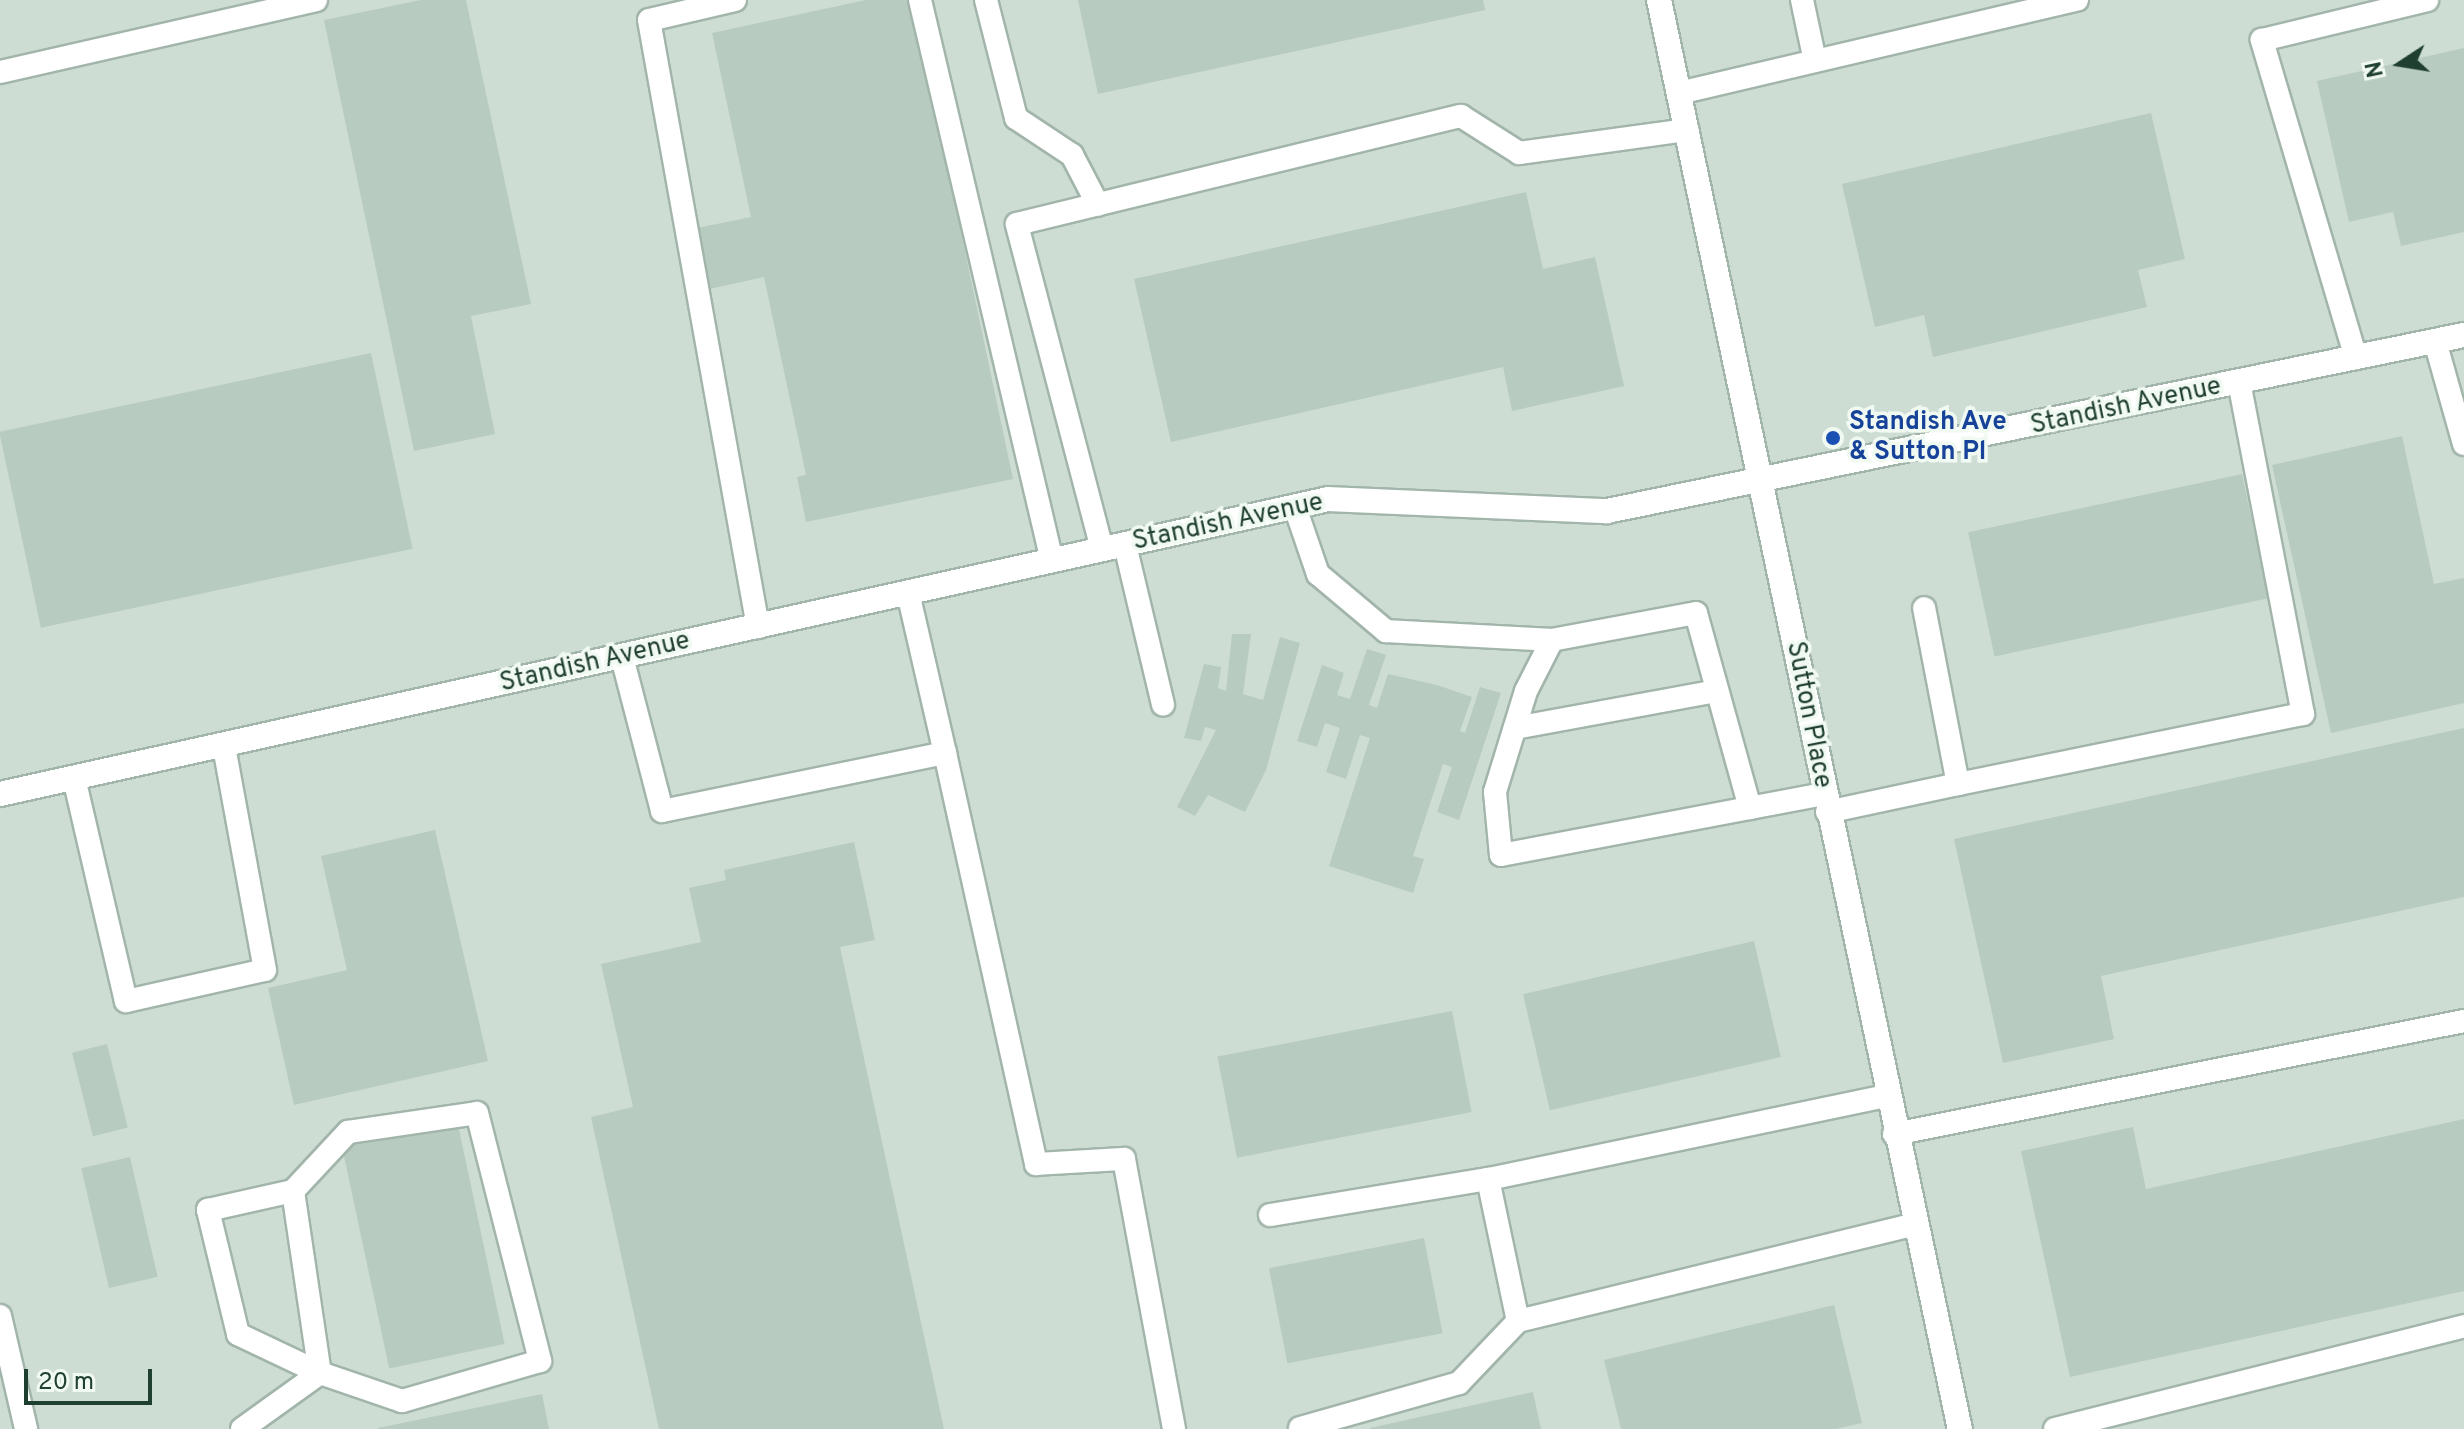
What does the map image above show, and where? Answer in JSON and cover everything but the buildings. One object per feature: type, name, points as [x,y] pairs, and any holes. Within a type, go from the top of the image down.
[{"type":"street","name":"Sutton Place","points":[[1659,0],[1762,484],[1894,1134],[1960,1429]]},
{"type":"street","name":"Standish Avenue","points":[[0,794],[1328,499],[1607,511],[1762,484],[2464,335]]},
{"type":"lane","points":[[0,72],[316,0]]},
{"type":"lane","points":[[735,0],[649,20],[758,627]]},
{"type":"lane","points":[[920,0],[1052,561]]},
{"type":"lane","points":[[986,0],[1016,118],[1072,155],[1098,205]]},
{"type":"lane","points":[[1802,0],[1815,61]]},
{"type":"lane","points":[[1679,93],[2077,0]]},
{"type":"lane","points":[[2356,358],[2262,40],[2427,0]]},
{"type":"lane","points":[[1163,705],[1017,224],[1461,116],[1519,153],[1687,130]]},
{"type":"lane","points":[[2435,341],[2464,444]]},
{"type":"lane","points":[[1552,640],[1515,728],[1495,792],[1501,855],[1750,808],[1826,803],[1958,784],[2303,714],[2239,383]]},
{"type":"lane","points":[[1295,507],[1318,574],[1386,631],[1552,640],[1696,613],[1750,808]]},
{"type":"lane","points":[[908,593],[1036,1164],[1124,1159],[1174,1429]]},
{"type":"lane","points":[[1924,608],[1958,784]]},
{"type":"lane","points":[[622,657],[662,811],[945,753]]},
{"type":"lane","points":[[1515,728],[1717,691]]},
{"type":"lane","points":[[74,778],[126,1001],[265,970],[224,746]]},
{"type":"lane","points":[[1894,1134],[2464,1021]]},
{"type":"lane","points":[[1270,1215],[1488,1179],[1886,1096]]},
{"type":"lane","points":[[477,1113],[540,1361],[402,1401],[320,1373],[238,1334],[208,1210],[293,1191],[348,1132],[477,1113]]},
{"type":"lane","points":[[1488,1179],[1518,1321]]},
{"type":"lane","points":[[293,1191],[320,1373]]},
{"type":"lane","points":[[1300,1428],[1459,1383],[1518,1321],[1915,1224]]},
{"type":"lane","points":[[0,1316],[26,1429]]},
{"type":"lane","points":[[2055,1429],[2464,1326]]},
{"type":"lane","points":[[242,1429],[320,1373]]},
{"type":"shaded area","points":[[0,0],[2464,0],[2464,1429],[0,1429]]},
{"type":"place","name":"Standish Ave & Sutton Pl","points":[[1833,438]]}]
